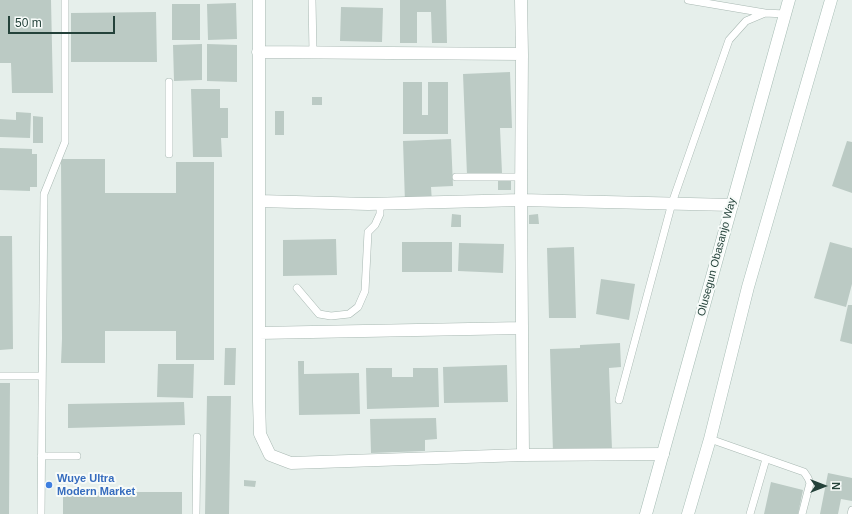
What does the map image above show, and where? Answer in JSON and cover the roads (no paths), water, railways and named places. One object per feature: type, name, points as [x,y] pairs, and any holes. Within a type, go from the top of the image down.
[{"type":"street","points":[[259,0],[260,434],[270,455],[291,463],[523,455],[663,454]]},
{"type":"street","points":[[521,0],[523,455]]},
{"type":"street","name":"Olusegun Obasanjo Way","points":[[646,514],[789,0]]},
{"type":"street","points":[[688,514],[710,439],[748,287],[831,0]]},
{"type":"street","points":[[258,52],[522,54]]},
{"type":"street","points":[[259,202],[380,204],[521,200],[732,204]]},
{"type":"street","points":[[259,333],[522,328]]},
{"type":"lane","points":[[41,514],[41,376],[44,194],[65,142],[65,0]]},
{"type":"lane","points":[[312,0],[312,52]]},
{"type":"lane","points":[[688,0],[765,13],[785,14]]},
{"type":"lane","points":[[619,400],[672,203],[729,40],[746,21],[765,13]]},
{"type":"lane","points":[[169,82],[169,154]]},
{"type":"lane","points":[[456,177],[522,177]]},
{"type":"lane","points":[[297,288],[319,314],[331,316],[349,314],[358,307],[365,291],[368,232],[375,224],[380,214],[380,204]]},
{"type":"lane","points":[[0,376],[41,376]]},
{"type":"lane","points":[[196,514],[197,438]]},
{"type":"lane","points":[[710,439],[804,472],[810,483],[802,514]]},
{"type":"lane","points":[[41,456],[77,456]]},
{"type":"lane","points":[[750,514],[766,459]]},
{"type":"lane","points":[[851,514],[852,510]]},
{"type":"place","name":"Wuye Ultra Modern Market","points":[[49,485]]}]
